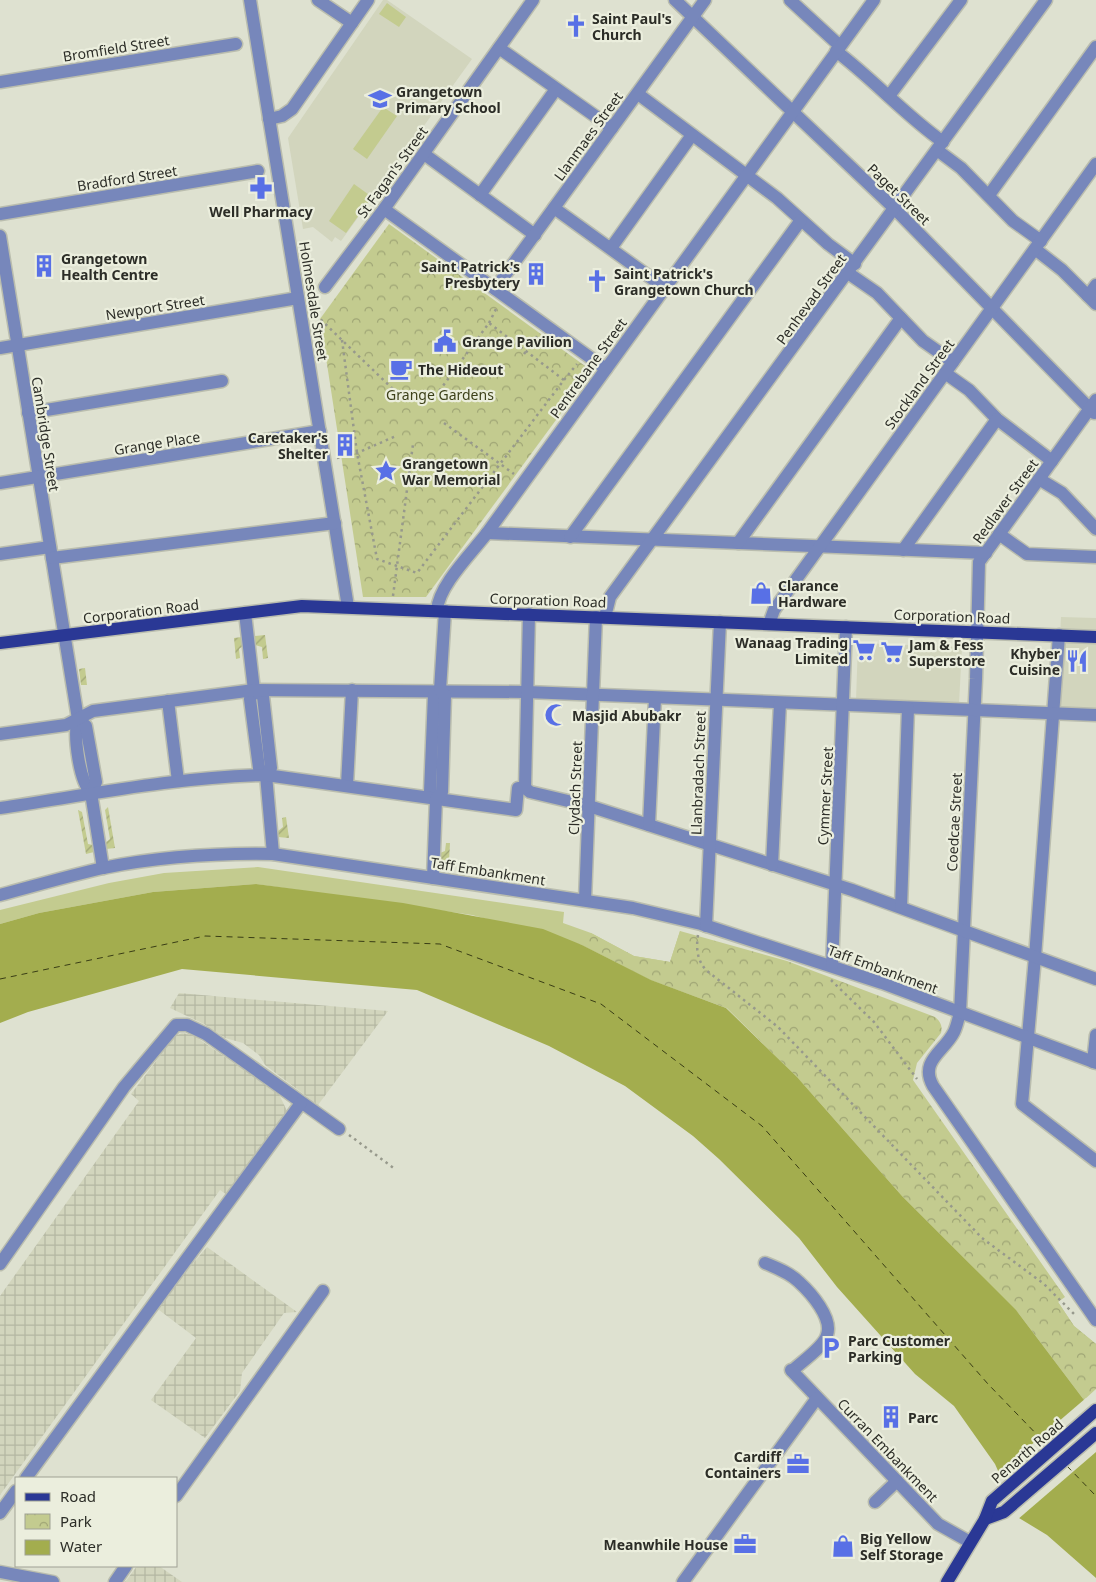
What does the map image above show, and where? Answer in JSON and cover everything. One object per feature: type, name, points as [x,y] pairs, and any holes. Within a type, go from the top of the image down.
[{"type":"main road","name":"Corporation Road","points":[[0,643],[290,607],[348,607],[1096,637]]},
{"type":"main road","name":"Penarth Road","points":[[946,1582],[985,1519],[992,1501],[1096,1410]]},
{"type":"main road","points":[[985,1519],[1004,1512],[1096,1434]]},
{"type":"street","name":"Holmesdale Street","points":[[250,0],[348,607]]},
{"type":"street","points":[[318,0],[352,23]]},
{"type":"street","points":[[269,119],[282,116],[292,109],[368,0]]},
{"type":"street","name":"St Fagan's Street","points":[[325,287],[384,209],[534,0]]},
{"type":"street","name":"Paget Street","points":[[676,0],[895,209],[992,309],[1094,408]]},
{"type":"street","name":"Llanmaes Street","points":[[499,292],[554,208],[705,0]]},
{"type":"street","points":[[790,0],[838,49],[916,122],[1092,300]]},
{"type":"street","name":"Pentrebane Street","points":[[433,878],[436,799],[442,792],[445,695],[440,690],[442,667],[440,596],[525,482],[874,0]]},
{"type":"street","points":[[889,96],[961,0]]},
{"type":"street","name":"Penhevad Street","points":[[601,617],[610,598],[1046,0]]},
{"type":"street","name":"Bromfield Street","points":[[0,82],[236,44]]},
{"type":"street","points":[[989,195],[1096,47]]},
{"type":"street","points":[[499,48],[612,128]]},
{"type":"street","points":[[480,195],[556,89]]},
{"type":"street","points":[[638,94],[747,175],[801,220],[828,244],[923,341],[953,362]]},
{"type":"street","points":[[611,248],[692,134]]},
{"type":"street","points":[[424,154],[535,235]]},
{"type":"street","name":"Stockland Street","points":[[769,624],[774,610],[1096,164]]},
{"type":"street","name":"Bradford Street","points":[[0,214],[258,171]]},
{"type":"street","points":[[554,208],[665,288]]},
{"type":"street","points":[[384,209],[606,369]]},
{"type":"street","points":[[570,537],[801,220]]},
{"type":"street","name":"Cambridge Street","points":[[0,236],[16,345],[78,715],[86,726],[96,782],[90,793],[103,868]]},
{"type":"street","points":[[1092,300],[1096,285]]},
{"type":"street","name":"Newport Street","points":[[0,348],[298,298]]},
{"type":"street","points":[[738,543],[901,318]]},
{"type":"street","points":[[945,373],[969,390],[997,419],[1052,461]]},
{"type":"street","points":[[28,413],[222,381]]},
{"type":"street","name":"Redlaver Street","points":[[977,632],[979,562],[1052,461],[1094,408]]},
{"type":"street","points":[[903,550],[997,419]]},
{"type":"street","name":"Grange Place","points":[[0,483],[320,431]]},
{"type":"street","points":[[1039,479],[1062,493],[1096,529]]},
{"type":"street","points":[[0,554],[51,552],[335,523]]},
{"type":"street","points":[[487,534],[986,553]]},
{"type":"street","points":[[999,534],[1027,554],[1096,557]]},
{"type":"street","points":[[244,613],[254,690],[262,696],[271,768],[266,775],[273,854]]},
{"type":"street","points":[[525,788],[529,614]]},
{"type":"street","name":"Clydach Street","points":[[585,900],[595,666],[601,617]]},
{"type":"street","name":"Llanbradach Street","points":[[703,925],[710,845],[715,700],[720,622]]},
{"type":"street","name":"Cymmer Street","points":[[832,966],[846,627]]},
{"type":"street","name":"Coedcae Street","points":[[931,1080],[930,1064],[954,1032],[960,1012],[977,632]]},
{"type":"street","points":[[1059,635],[1036,957],[1022,1104],[1096,1161]]},
{"type":"street","points":[[0,734],[66,725],[78,715],[93,711],[254,690],[527,692],[1096,715]]},
{"type":"street","points":[[347,786],[352,690]]},
{"type":"street","points":[[649,825],[655,698]]},
{"type":"street","points":[[168,701],[178,781]]},
{"type":"street","points":[[772,865],[780,703]]},
{"type":"street","points":[[901,907],[908,708]]},
{"type":"street","points":[[0,808],[178,781],[266,775],[516,810],[518,788],[525,788],[530,792],[589,806],[836,884],[1096,979]]},
{"type":"street","name":"Taff Embankment","points":[[0,895],[103,868],[190,857],[273,854],[585,900],[633,908],[703,925],[832,966],[1094,1062]]},
{"type":"street","points":[[0,1264],[124,1087],[176,1025],[187,1025],[206,1034],[339,1129]]},
{"type":"street","points":[[1094,1062],[1096,1035]]},
{"type":"street","points":[[931,1080],[1096,1320]]},
{"type":"street","points":[[27,1477],[301,1103]]},
{"type":"street","name":"Curran Embankment","points":[[765,1263],[784,1271],[799,1282],[815,1301],[828,1323],[828,1336],[813,1353],[792,1370],[938,1524],[970,1542]]},
{"type":"street","points":[[178,1493],[323,1291]]},
{"type":"street","points":[[683,1582],[817,1398]]},
{"type":"street","points":[[875,1502],[897,1481]]},
{"type":"street","points":[[0,1513],[15,1492]]},
{"type":"street","points":[[115,1582],[125,1567]]},
{"type":"street","points":[[0,1572],[53,1582]]},
{"type":"path","points":[[437,394],[489,323],[499,292]]},
{"type":"path","points":[[316,315],[397,393]]},
{"type":"path","points":[[489,323],[525,353],[564,380]]},
{"type":"path","points":[[525,353],[545,325]]},
{"type":"path","points":[[342,340],[358,453],[377,559],[416,572],[585,353]]},
{"type":"path","points":[[444,423],[525,482]]},
{"type":"path","points":[[324,460],[358,453],[396,436]]},
{"type":"path","points":[[392,609],[414,444]]},
{"type":"path","points":[[703,925],[697,942],[700,963],[706,970],[778,1027],[982,1238],[1033,1276],[1074,1314]]},
{"type":"path","points":[[832,966],[830,976],[832,983],[874,1022],[916,1078],[931,1080]]},
{"type":"path","points":[[339,1129],[395,1168]]},
{"type":"shaded area","name":"Grangetown Primary School","points":[[383,0],[387,0],[472,59],[341,241],[335,237],[332,242],[313,227],[303,229],[288,138]]},
{"type":"shaded area","points":[[1061,617],[1096,618],[1096,709],[1057,708]]},
{"type":"shaded area","points":[[858,643],[962,647],[959,704],[856,700]]},
{"type":"shaded area","points":[[179,993],[388,1011],[318,1105],[265,1065],[259,1055],[243,1043],[225,1038],[204,1024],[170,1008]]},
{"type":"shaded area","points":[[182,1033],[193,1035],[279,1094],[287,1111],[227,1195],[220,1190],[0,1495],[0,1296],[139,1101],[131,1094],[175,1036]]},
{"type":"shaded area","points":[[207,1247],[297,1312],[284,1313],[242,1373],[240,1391],[205,1438],[151,1400],[196,1338],[155,1307]]},
{"type":"shaded area","points":[[136,1567],[160,1567],[182,1582],[125,1582]]},
{"type":"green space","points":[[387,3],[406,17],[399,27],[379,14]]},
{"type":"green space","points":[[383,107],[397,116],[367,159],[353,149]]},
{"type":"green space","points":[[354,184],[372,197],[346,233],[329,221]]},
{"type":"green space","name":"Grange Gardens","points":[[389,224],[592,371],[426,597],[363,597],[320,319]]},
{"type":"green space","points":[[265,635],[268,658],[263,659],[262,647],[255,645],[255,636]]},
{"type":"green space","points":[[242,637],[243,646],[239,649],[240,658],[236,659],[234,638]]},
{"type":"green space","points":[[85,668],[87,685],[81,685],[79,669]]},
{"type":"green space","points":[[108,807],[115,848],[106,849],[105,843],[110,839],[105,810]]},
{"type":"green space","points":[[78,810],[82,812],[88,844],[93,845],[94,852],[86,854]]},
{"type":"green space","points":[[286,817],[289,838],[278,837],[278,831],[283,827],[282,818]]},
{"type":"green space","points":[[446,843],[450,843],[449,861],[440,860],[440,853],[445,851]]},
{"type":"green space","points":[[258,867],[564,912],[563,923],[591,933],[634,956],[670,962],[680,931],[1058,1302],[1074,1326],[1096,1344],[1096,1389],[989,1284],[797,1077],[727,1008],[651,980],[582,945],[472,915],[256,884],[153,892],[39,913],[0,924],[0,910],[109,883],[164,873]]},
{"type":"green space","points":[[680,931],[787,961],[935,1017],[938,1020],[942,1030],[941,1033],[917,1063],[913,1080],[1065,1297],[1058,1302],[1074,1326],[1096,1344],[1096,1389],[1084,1400],[1016,1310],[902,1196],[797,1077],[727,1008],[651,980],[582,945],[591,933],[634,956],[670,962]]},
{"type":"water","points":[[256,884],[403,903],[543,929],[582,945],[651,980],[726,1008],[797,1077],[902,1196],[1016,1310],[1084,1400],[1096,1411],[1096,1578],[1047,1535],[1019,1518],[995,1464],[954,1406],[915,1374],[837,1287],[799,1238],[719,1159],[693,1136],[625,1086],[549,1046],[417,990],[182,969],[28,1012],[0,1023],[0,924],[39,913],[153,892]]},
{"type":"pier","points":[[1086,1398],[1096,1408],[1096,1452],[1017,1520],[996,1475]]},
{"type":"ferry route","points":[[0,979],[205,936],[440,944],[601,1004],[762,1126],[988,1384],[1047,1445]]},
{"type":"ferry route","points":[[1067,1466],[1096,1496]]},
{"type":"place","name":"Saint Paul's Church","points":[[576,26]]},
{"type":"place","name":"Grangetown Primary School","points":[[380,99]]},
{"type":"place","name":"Well Pharmacy","points":[[261,188]]},
{"type":"place","name":"Grangetown Health Centre","points":[[44,266]]},
{"type":"place","name":"Saint Patrick's Presbytery","points":[[536,274]]},
{"type":"place","name":"Saint Patrick's Grangetown Church","points":[[597,281]]},
{"type":"place","name":"Grange Pavilion","points":[[445,341]]},
{"type":"place","name":"The Hideout","points":[[401,369]]},
{"type":"place","name":"Caretaker's Shelter","points":[[345,445]]},
{"type":"place","name":"Grangetown War Memorial","points":[[386,471]]},
{"type":"place","name":"Clarance Hardware","points":[[761,593]]},
{"type":"place","name":"Wanaag Trading Limited","points":[[864,650]]},
{"type":"place","name":"Jam & Fess Superstore","points":[[892,652]]},
{"type":"place","name":"Khyber Cuisine","points":[[1077,661]]},
{"type":"place","name":"Masjid Abubakr","points":[[556,715]]},
{"type":"place","name":"Parc Customer Parking","points":[[831,1348]]},
{"type":"place","name":"Parc","points":[[891,1417]]},
{"type":"place","name":"Cardiff Containers","points":[[798,1464]]},
{"type":"place","name":"Meanwhile House","points":[[745,1544]]},
{"type":"place","name":"Big Yellow Self Storage","points":[[843,1546]]}]
